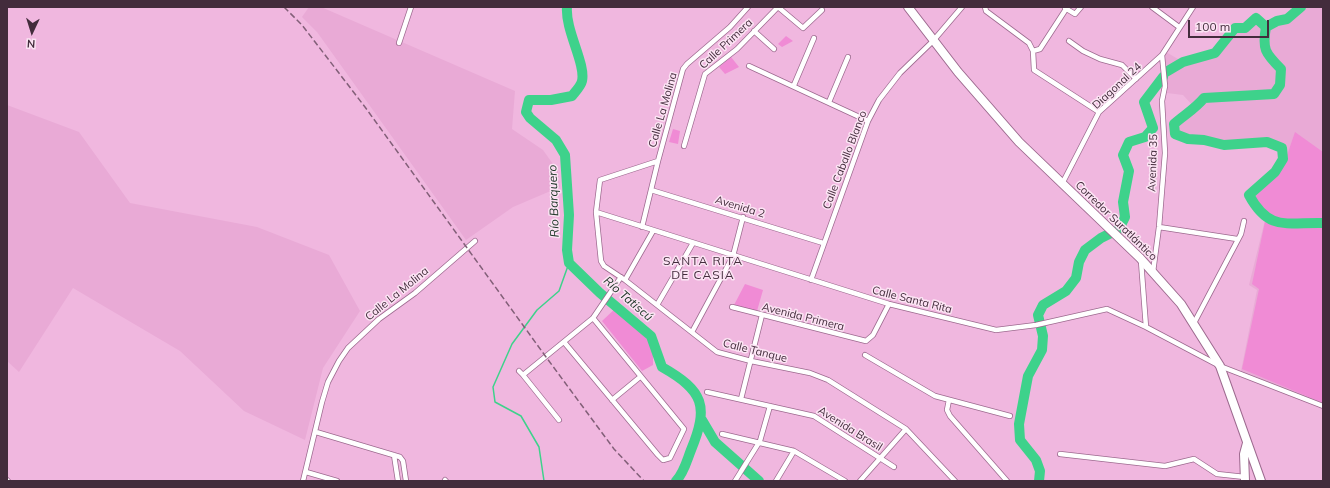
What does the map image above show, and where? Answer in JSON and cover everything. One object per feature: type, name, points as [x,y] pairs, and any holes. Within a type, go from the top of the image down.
[{"type":"main road","name":"Corredor Suratlántico","points":[[908,7],[981,99],[1028,151],[1140,258],[1181,304],[1220,366],[1261,481]]},
{"type":"main road","points":[[1245,479],[1244,454],[1247,443]]},
{"type":"street","points":[[399,43],[412,7]]},
{"type":"street","name":"Calle La Molina","points":[[600,180],[658,161],[683,69],[730,27],[748,7]]},
{"type":"street","points":[[778,7],[802,28],[822,10]]},
{"type":"street","name":"Calle Primera","points":[[684,146],[705,74],[736,49],[778,7]]},
{"type":"street","name":"Calle Caballo Blanco","points":[[811,280],[823,243],[868,122],[879,100],[900,73],[934,41],[962,7]]},
{"type":"street","points":[[985,7],[986,11],[1029,43],[1033,51],[1034,70],[1099,112]]},
{"type":"street","points":[[1033,51],[1040,49],[1065,8],[1075,14],[1080,7]]},
{"type":"street","points":[[1152,7],[1180,27]]},
{"type":"street","name":"Diagonal 24","points":[[1062,184],[1099,112],[1162,55],[1193,7]]},
{"type":"street","points":[[754,31],[774,48]]},
{"type":"street","points":[[794,85],[814,38]]},
{"type":"street","points":[[1069,41],[1083,52],[1100,59],[1122,65],[1136,79]]},
{"type":"street","name":"Avenida 35","points":[[1153,272],[1159,227],[1165,153],[1162,101],[1165,86],[1162,55]]},
{"type":"street","points":[[829,102],[848,58]]},
{"type":"street","points":[[749,66],[794,85],[868,122]]},
{"type":"street","points":[[642,227],[658,161]]},
{"type":"street","name":"Calle Tanque","points":[[600,180],[596,212],[601,261],[604,266],[718,352],[752,361],[810,373],[828,380],[906,429],[955,481]]},
{"type":"street","name":"Avenida 2","points":[[651,190],[743,217],[823,243]]},
{"type":"street","name":"Calle Santa Rita","points":[[596,212],[889,304],[996,330],[1036,325],[1107,309],[1146,327],[1220,366],[1323,406]]},
{"type":"street","points":[[692,332],[733,256],[743,217]]},
{"type":"street","points":[[1194,324],[1237,239],[1241,234],[1244,221]]},
{"type":"street","points":[[1159,227],[1237,239]]},
{"type":"street","points":[[523,375],[592,318],[611,292],[623,279],[653,231]]},
{"type":"street","name":"Calle La Molina","points":[[303,481],[328,382],[348,348],[379,319],[415,293],[475,241]]},
{"type":"street","points":[[657,305],[693,243]]},
{"type":"street","points":[[1140,258],[1146,327]]},
{"type":"street","name":"Avenida Primera","points":[[732,308],[866,341],[870,339],[889,304]]},
{"type":"street","points":[[741,399],[752,361],[762,316]]},
{"type":"street","points":[[564,342],[661,458],[667,460],[670,458],[684,429],[592,318]]},
{"type":"street","points":[[865,355],[926,392],[949,400],[1010,416]]},
{"type":"street","points":[[519,371],[558,417]]},
{"type":"street","points":[[612,400],[640,377]]},
{"type":"street","name":"Avenida Brasil","points":[[707,392],[814,416],[894,467]]},
{"type":"street","points":[[949,400],[947,410],[950,416],[1007,481]]},
{"type":"street","points":[[737,479],[760,441],[770,406]]},
{"type":"street","points":[[860,481],[906,429]]},
{"type":"street","points":[[316,432],[400,457],[403,461],[406,481]]},
{"type":"street","points":[[722,434],[760,441],[794,450],[845,481]]},
{"type":"street","points":[[776,481],[794,450]]},
{"type":"street","points":[[1060,454],[1169,467],[1194,459],[1218,474],[1245,479]]},
{"type":"street","points":[[394,455],[398,481]]},
{"type":"street","points":[[306,472],[337,481]]},
{"type":"shaded area","points":[[309,7],[321,7],[515,91],[512,129],[543,150],[558,171],[560,187],[513,207],[466,240],[317,32],[302,17]]},
{"type":"shaded area","points":[[1301,7],[1323,7],[1323,404],[1241,371],[1257,290],[1249,285],[1266,216],[1257,209],[1251,195],[1275,172],[1284,160],[1283,148],[1268,142],[1224,144],[1188,139],[1176,133],[1174,124],[1195,108],[1183,95],[1167,93],[1167,70],[1163,56],[1166,52],[1183,62],[1215,53],[1235,28],[1245,28],[1256,18],[1266,27],[1287,19]]},
{"type":"shaded area","points":[[786,36],[793,41],[782,47],[778,44]]},
{"type":"shaded area","points":[[731,57],[739,67],[725,74],[719,67]]},
{"type":"shaded area","points":[[7,105],[79,132],[130,203],[257,227],[329,255],[360,311],[323,368],[305,440],[244,411],[180,351],[73,288],[19,372],[7,361]]},
{"type":"shaded area","points":[[673,129],[680,131],[678,144],[669,142]]},
{"type":"shaded area","points":[[1295,132],[1323,152],[1323,403],[1242,369],[1259,289],[1252,284],[1267,212],[1255,197],[1279,171],[1285,161]]},
{"type":"shaded area","points":[[745,284],[763,290],[757,311],[734,305]]},
{"type":"shaded area","points":[[618,306],[653,333],[653,365],[642,371],[602,321]]},
{"type":"waterway","name":"Río Barquero","points":[[567,7],[569,26],[581,66],[582,81],[572,96],[551,100],[529,100],[526,112],[530,118],[556,140],[565,155],[569,215],[567,250],[569,263],[600,293],[651,336],[662,367],[687,384],[699,401],[701,411],[697,435],[683,470],[676,481]]},
{"type":"waterway","points":[[1301,7],[1287,19],[1277,21],[1266,27],[1264,41],[1266,50],[1271,59],[1281,69],[1280,85],[1274,94],[1204,98],[1174,124],[1175,134],[1188,139],[1204,140],[1224,145],[1267,142],[1282,148],[1283,159],[1275,172],[1249,195],[1256,207],[1272,220],[1289,223],[1323,223]]},
{"type":"waterway","points":[[1166,72],[1183,62],[1215,53],[1235,28],[1245,28],[1256,18],[1266,27]]},
{"type":"waterway","points":[[1039,481],[1040,471],[1036,460],[1020,440],[1019,424],[1028,376],[1042,350],[1043,336],[1038,315],[1043,305],[1066,291],[1076,278],[1079,262],[1085,250],[1101,238],[1119,229],[1125,217],[1123,202],[1129,171],[1123,155],[1129,142],[1145,137],[1153,128],[1144,102],[1163,77]]},
{"type":"waterway","points":[[544,481],[539,447],[521,416],[495,402],[493,387],[512,344],[537,310],[559,291],[569,263]]},
{"type":"waterway","points":[[702,420],[715,442],[759,481]]},
{"type":"railway","points":[[284,7],[302,25],[365,107],[614,449],[644,481]]},
{"type":"district","name":"SANTA RITA DE CASIA","points":[[703,268]]},
{"type":"water label","name":"Río Tatiscú","points":[[628,299]]}]
